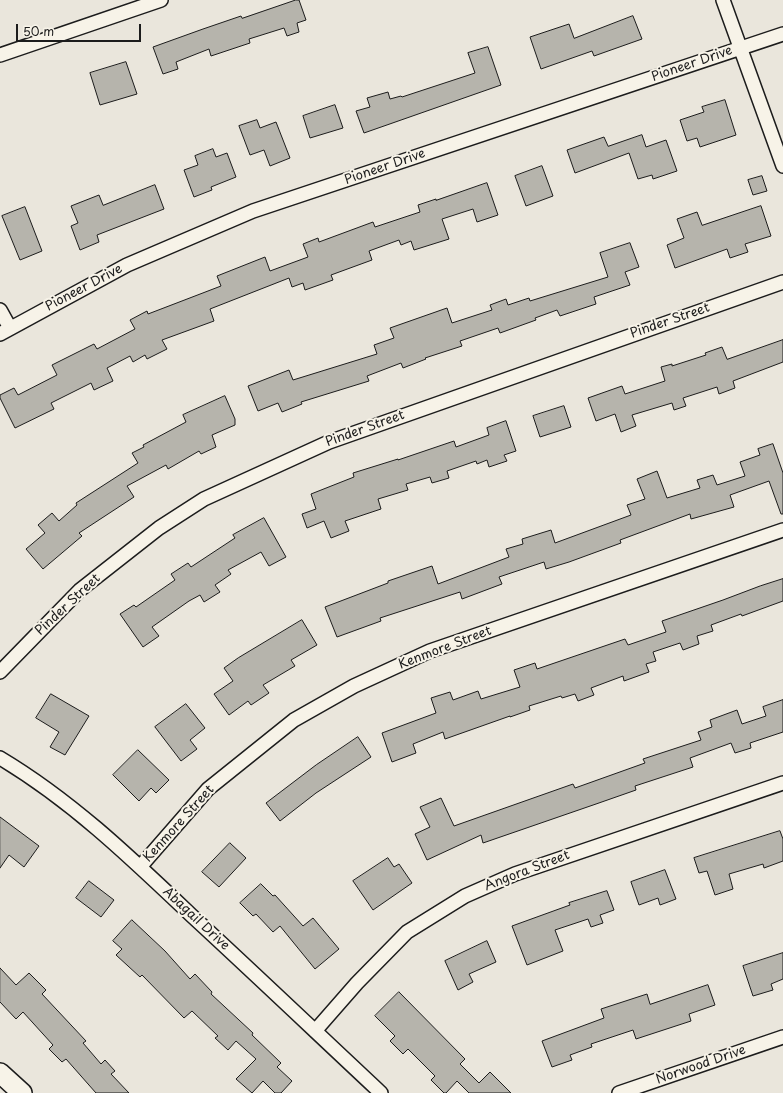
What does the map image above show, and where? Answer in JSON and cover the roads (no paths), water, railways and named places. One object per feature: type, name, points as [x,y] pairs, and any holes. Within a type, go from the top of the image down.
[{"type":"street","points":[[0,55],[161,0]]},
{"type":"street","points":[[723,0],[783,166]]},
{"type":"street","name":"Pioneer Drive","points":[[5,331],[126,265],[254,211],[783,34]]},
{"type":"street","name":"Pinder Street","points":[[0,672],[80,590],[159,528],[204,499],[329,442],[783,282]]},
{"type":"street","points":[[0,310],[5,331]]},
{"type":"street","name":"Kenmore Street","points":[[140,867],[208,789],[294,720],[354,686],[430,651],[783,530]]},
{"type":"street","name":"Abagail Drive","points":[[0,758],[26,773],[78,812],[140,867],[381,1093]]},
{"type":"street","name":"Angora Street","points":[[314,1031],[357,983],[408,932],[465,896],[515,874],[783,783]]},
{"type":"street","name":"Norwood Drive","points":[[619,1093],[783,1037]]},
{"type":"street","points":[[0,1073],[22,1093]]}]
